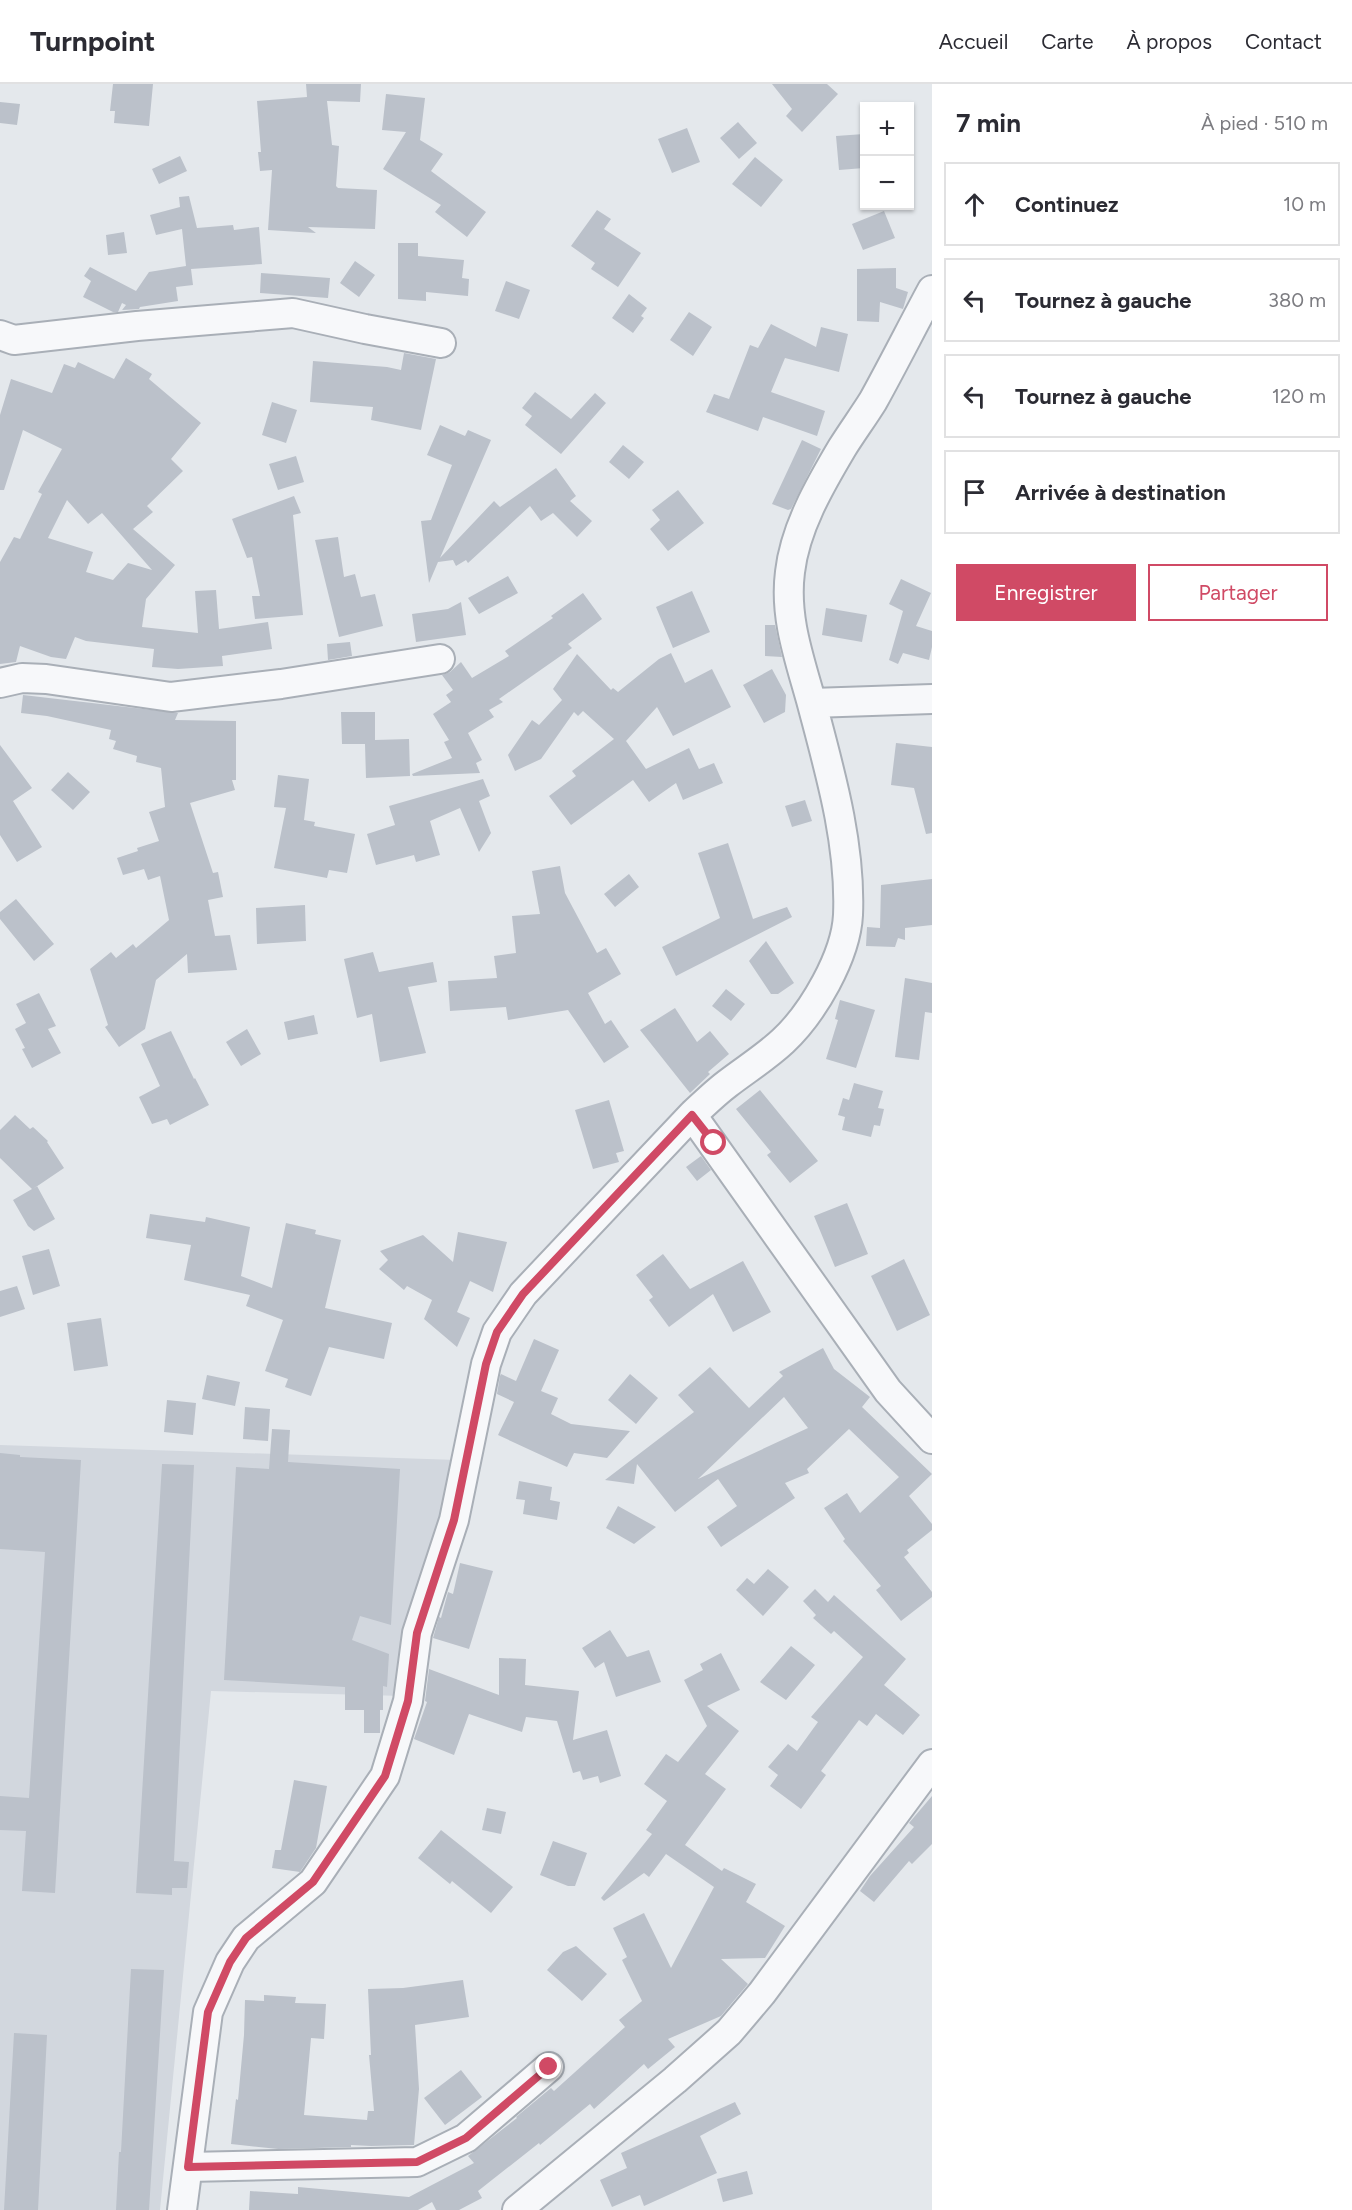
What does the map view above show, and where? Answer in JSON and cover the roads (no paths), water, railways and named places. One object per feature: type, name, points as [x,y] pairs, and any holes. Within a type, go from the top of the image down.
[{"type":"street","points":[[182,2210],[208,2012],[230,1962],[246,1938],[313,1882],[385,1776],[408,1701],[417,1633],[454,1520],[486,1364],[497,1332],[523,1294],[692,1115],[724,1086],[783,1040],[814,1003],[840,952],[848,917],[842,826],[812,703],[794,644],[788,600],[790,571],[796,542],[806,517],[842,448],[872,403],[932,290]]},
{"type":"street","points":[[0,335],[14,340],[137,326],[292,313],[441,343]]},
{"type":"street","points":[[0,683],[22,678],[46,679],[171,697],[281,684],[440,659]]},
{"type":"street","points":[[812,703],[932,699]]},
{"type":"street","points":[[692,1115],[888,1392],[932,1438]]},
{"type":"street","points":[[517,2210],[675,2080],[729,2032],[762,1993],[932,1764]]},
{"type":"street","points":[[188,2167],[417,2162],[466,2138],[549,2067]]}]
